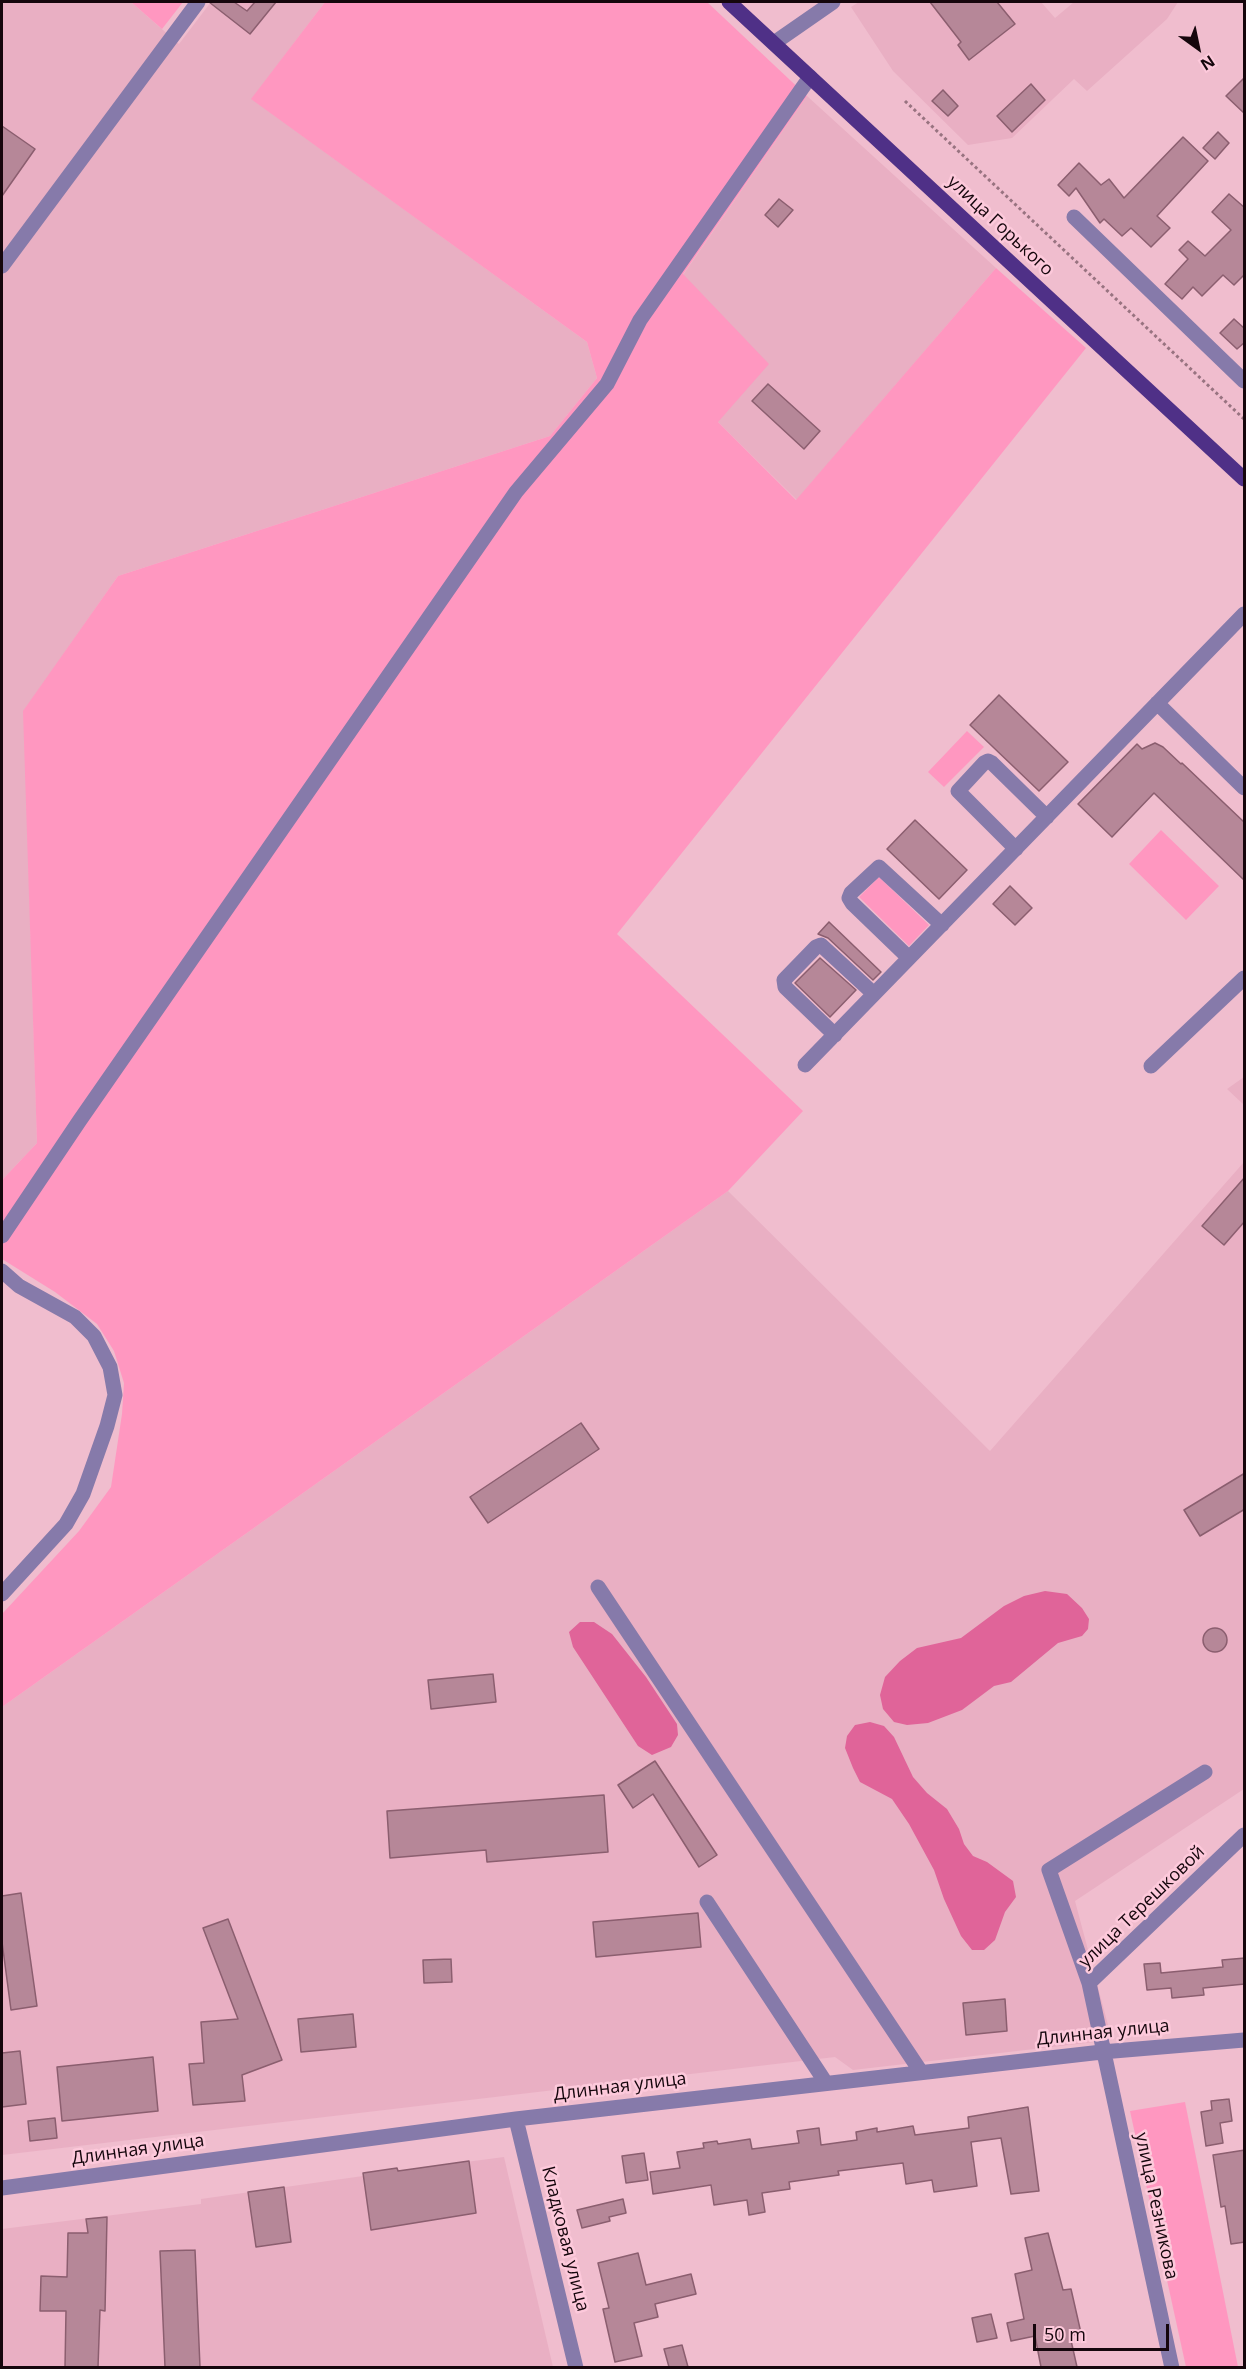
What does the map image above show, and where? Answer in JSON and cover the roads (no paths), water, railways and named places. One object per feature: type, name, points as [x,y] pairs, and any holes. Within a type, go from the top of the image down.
[{"type":"main road","name":"улица Горького","points":[[729,2],[1245,479]]},
{"type":"street","points":[[2,266],[198,2]]},
{"type":"street","points":[[774,43],[833,2]]},
{"type":"street","points":[[2,1236],[516,492],[607,384],[640,320],[810,77]]},
{"type":"street","points":[[1074,217],[1245,381]]},
{"type":"street","points":[[805,1065],[1245,614]]},
{"type":"street","points":[[1158,703],[1245,788]]},
{"type":"street","points":[[1016,849],[958,791],[984,763],[988,761],[992,763],[1047,817]]},
{"type":"street","points":[[909,958],[849,898],[874,869],[883,868],[942,925]]},
{"type":"street","points":[[835,1035],[785,987],[784,980],[821,945],[874,994]]},
{"type":"street","points":[[1151,1066],[1245,978]]},
{"type":"street","points":[[2,1271],[18,1286],[75,1317],[94,1336],[110,1367],[116,1395],[83,1494],[66,1524],[2,1594]]},
{"type":"street","points":[[598,1587],[921,2073]]},
{"type":"street","points":[[1089,1983],[1050,1870],[1205,1772]]},
{"type":"street","name":"улица Терешковой","points":[[1102,2052],[1089,1983],[1245,1835]]},
{"type":"street","points":[[707,1902],[826,2084]]},
{"type":"street","name":"Длинная улица","points":[[2,2188],[516,2119],[1102,2052],[1245,2040]]},
{"type":"street","name":"улица Резникова","points":[[1102,2052],[1172,2367]]},
{"type":"street","name":"Кладковая улица","points":[[516,2119],[576,2367]]}]
